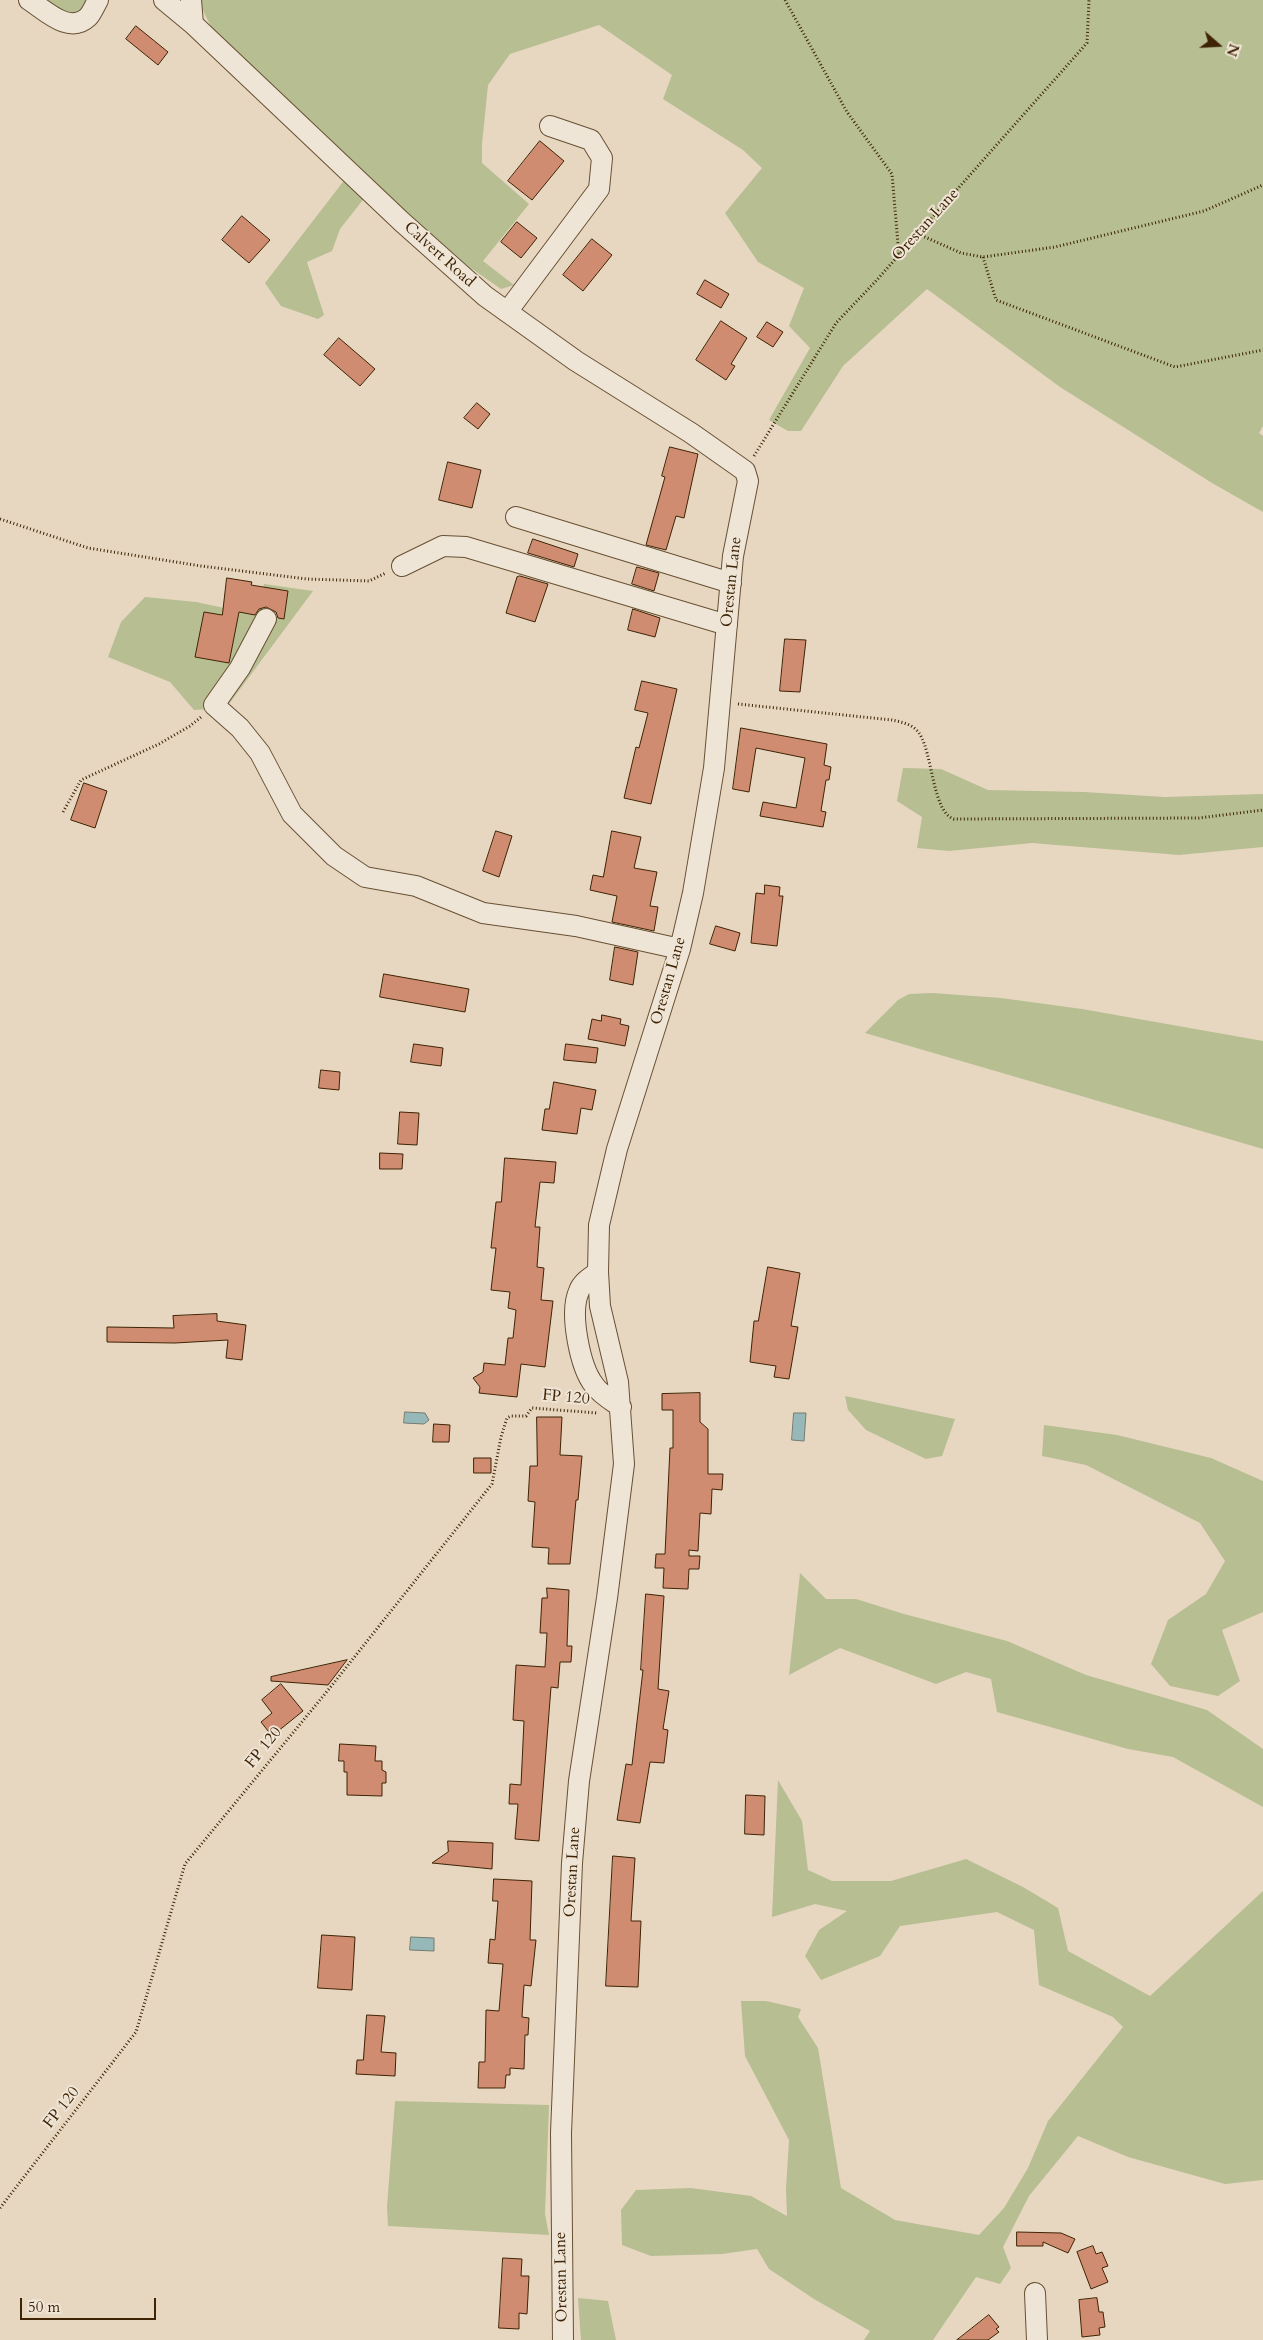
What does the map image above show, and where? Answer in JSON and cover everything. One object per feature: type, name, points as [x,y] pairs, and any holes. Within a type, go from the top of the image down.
[{"type":"street","points":[[29,0],[66,24],[78,23],[88,17],[98,0]]},
{"type":"street","name":"Calvert Road","points":[[164,0],[193,24],[402,222],[485,296],[576,360],[691,433],[745,471]]},
{"type":"street","points":[[191,0],[193,24]]},
{"type":"street","points":[[508,312],[599,189],[602,158],[592,140],[550,126]]},
{"type":"street","name":"Orestan Lane","points":[[563,2340],[561,2134],[572,1863],[579,1781],[622,1486],[622,1411],[618,1382],[600,1306],[598,1272],[599,1225],[607,1187],[680,948],[704,832],[714,768],[736,536],[747,490],[748,481],[745,471]]},
{"type":"street","points":[[516,517],[731,583]]},
{"type":"street","points":[[402,566],[443,546],[466,547],[727,625]]},
{"type":"street","points":[[266,619],[240,668],[214,705],[240,728],[260,753],[292,814],[334,856],[365,877],[416,886],[484,913],[576,926],[680,948]]},
{"type":"street","points":[[598,1272],[585,1281],[579,1290],[576,1301],[580,1347],[583,1364],[595,1387],[622,1411]]},
{"type":"street","points":[[1035,2293],[1037,2340]]},
{"type":"path","points":[[785,0],[847,112],[892,174],[899,256]]},
{"type":"path","name":"Orestan Lane","points":[[745,471],[836,323],[899,256],[1087,43],[1089,0]]},
{"type":"path","points":[[918,234],[961,253],[983,257],[1054,247],[1204,211],[1263,185]]},
{"type":"path","points":[[983,257],[996,300],[1175,367],[1263,350]]},
{"type":"path","points":[[0,519],[88,548],[201,566],[307,579],[369,581],[402,566]]},
{"type":"path","points":[[720,703],[892,720],[909,724],[920,733],[930,760],[942,809],[948,817],[954,819],[1199,818],[1263,810]]},
{"type":"path","points":[[63,812],[81,780],[166,740],[190,726],[214,705]]},
{"type":"path","name":"FP 120","points":[[0,2208],[136,2032],[185,1864],[329,1689],[492,1484],[501,1437],[507,1418],[511,1416],[526,1416],[532,1408],[622,1411]]},
{"type":"green space","points":[[45,0],[87,0],[82,13],[63,18]]},
{"type":"green space","points":[[198,0],[1263,0],[1263,426],[1259,433],[1263,436],[1263,512],[1212,483],[1060,387],[927,289],[843,366],[801,431],[788,431],[769,420],[810,348],[789,326],[804,288],[758,262],[725,213],[762,168],[743,150],[663,99],[672,75],[599,25],[510,54],[488,85],[482,163],[529,204],[483,261],[514,285],[501,289],[468,266],[357,168],[215,35]]},
{"type":"green space","points":[[346,178],[366,196],[340,229],[332,251],[307,262],[324,315],[318,319],[281,306],[265,283]]},
{"type":"green space","points":[[264,584],[313,591],[226,708],[194,710],[170,682],[108,657],[121,622],[145,597],[196,602],[257,615]],"holes":[[[266,588],[288,591],[284,619],[262,616]],[[204,612],[237,618],[229,663],[195,657]]]},
{"type":"green space","points":[[903,768],[941,769],[988,790],[1084,792],[1165,797],[1263,794],[1263,847],[1179,855],[1032,843],[949,851],[917,848],[922,817],[897,801]]},
{"type":"green space","points":[[932,993],[1001,998],[1082,1009],[1263,1041],[1263,1149],[865,1033],[898,1000],[909,994]]},
{"type":"green space","points":[[845,1396],[955,1419],[942,1456],[926,1459],[866,1430],[848,1410]]},
{"type":"green space","points":[[1044,1425],[1117,1435],[1211,1458],[1263,1481],[1263,1612],[1222,1630],[1240,1681],[1218,1696],[1170,1686],[1151,1664],[1168,1620],[1206,1594],[1225,1561],[1200,1523],[1086,1465],[1042,1456]]},
{"type":"green space","points":[[800,1573],[826,1599],[856,1599],[904,1614],[1007,1641],[1086,1675],[1207,1710],[1263,1749],[1263,1807],[1173,1757],[1128,1749],[997,1712],[991,1679],[966,1672],[936,1684],[840,1648],[789,1675]]},
{"type":"green space","points":[[778,1780],[802,1821],[808,1870],[832,1881],[891,1881],[966,1859],[1023,1887],[1058,1908],[1068,1951],[1150,1996],[1263,1891],[1263,2180],[1225,2184],[1128,2157],[1078,2136],[1029,2196],[1003,2247],[1011,2268],[1000,2284],[976,2277],[933,2340],[864,2340],[870,2331],[814,2299],[769,2269],[757,2249],[722,2254],[651,2256],[622,2245],[621,2210],[636,2190],[691,2188],[751,2196],[787,2216],[786,2189],[789,2140],[745,2056],[741,2001],[766,2001],[801,2009],[798,2017],[818,2048],[841,2188],[895,2220],[979,2235],[1004,2208],[1028,2168],[1048,2121],[1123,2027],[1113,2017],[1039,1985],[1034,1930],[997,1912],[900,1926],[880,1956],[821,1980],[805,1956],[819,1930],[847,1911],[815,1904],[772,1917]]},
{"type":"green space","points":[[395,2101],[549,2105],[545,2214],[549,2235],[388,2226],[387,2207]]},
{"type":"green space","points":[[578,2298],[608,2301],[616,2340],[581,2340]]},
{"type":"water","points":[[405,1412],[425,1413],[429,1420],[424,1424],[404,1423]]},
{"type":"water","points":[[794,1413],[806,1413],[804,1441],[792,1440]]},
{"type":"water","points":[[411,1937],[434,1938],[434,1951],[410,1950]]},
{"type":"building","points":[[136,26],[168,52],[158,65],[126,39]]},
{"type":"building","points":[[540,141],[564,161],[532,200],[508,181]]},
{"type":"building","points":[[242,216],[270,240],[249,263],[222,240]]},
{"type":"building","points":[[517,222],[537,238],[521,258],[501,242]]},
{"type":"building","points":[[592,239],[612,255],[583,291],[563,275]]},
{"type":"building","points":[[705,280],[729,294],[721,308],[697,294]]},
{"type":"building","points":[[721,321],[747,338],[731,364],[735,366],[726,380],[696,360]]},
{"type":"building","points":[[767,322],[783,332],[773,347],[757,337]]},
{"type":"building","points":[[339,338],[375,369],[360,386],[324,355]]},
{"type":"building","points":[[477,403],[490,414],[478,429],[464,418]]},
{"type":"building","points":[[670,447],[698,454],[684,518],[676,516],[666,550],[646,545],[665,477],[662,476]]},
{"type":"building","points":[[448,462],[481,470],[472,508],[439,500]]},
{"type":"building","points":[[533,539],[578,554],[574,567],[528,553]]},
{"type":"building","points":[[637,567],[659,573],[654,591],[632,584]]},
{"type":"building","points":[[520,576],[548,584],[535,622],[506,613],[517,577]]},
{"type":"building","points":[[227,578],[252,582],[251,585],[288,591],[284,619],[278,618],[276,612],[266,607],[259,609],[255,615],[239,612],[229,663],[195,657],[204,612],[222,615]]},
{"type":"building","points":[[633,609],[660,618],[655,637],[628,630]]},
{"type":"building","points":[[785,639],[806,640],[800,692],[780,691]]},
{"type":"building","points":[[642,681],[677,689],[651,804],[624,798],[636,747],[639,748],[648,713],[635,710]]},
{"type":"building","points":[[741,728],[827,744],[824,765],[831,767],[829,780],[826,780],[821,811],[826,812],[823,827],[760,816],[763,802],[796,808],[805,758],[756,748],[749,792],[733,789]]},
{"type":"building","points":[[84,783],[107,791],[95,828],[71,820]]},
{"type":"building","points":[[496,831],[512,836],[499,877],[483,871]]},
{"type":"building","points":[[612,831],[641,837],[634,868],[657,872],[650,906],[658,907],[654,931],[612,922],[617,896],[590,890],[593,875],[603,877]]},
{"type":"building","points":[[765,885],[780,887],[779,896],[783,896],[777,946],[751,943],[756,893],[764,894]]},
{"type":"building","points":[[716,926],[740,933],[735,951],[710,944]]},
{"type":"building","points":[[615,947],[638,952],[633,985],[610,980]]},
{"type":"building","points":[[384,974],[469,989],[465,1012],[380,997]]},
{"type":"building","points":[[602,1015],[621,1019],[620,1024],[629,1026],[625,1046],[588,1039],[592,1019],[601,1021]]},
{"type":"building","points":[[414,1044],[443,1048],[441,1066],[411,1062]]},
{"type":"building","points":[[566,1044],[598,1048],[596,1063],[564,1060]]},
{"type":"building","points":[[321,1070],[340,1072],[339,1090],[319,1088]]},
{"type":"building","points":[[554,1082],[596,1090],[592,1110],[581,1108],[577,1134],[542,1130],[545,1109],[549,1109]]},
{"type":"building","points":[[400,1112],[419,1113],[417,1145],[398,1144]]},
{"type":"building","points":[[380,1153],[403,1154],[402,1169],[380,1169]]},
{"type":"building","points":[[505,1158],[556,1162],[554,1183],[540,1182],[535,1227],[540,1227],[537,1267],[544,1268],[541,1300],[553,1301],[545,1367],[521,1364],[517,1397],[479,1393],[480,1387],[473,1378],[483,1372],[484,1363],[505,1365],[508,1338],[513,1338],[516,1310],[508,1308],[510,1292],[491,1290],[496,1248],[491,1248],[496,1202],[501,1202]]},
{"type":"building","points":[[768,1267],[800,1273],[791,1326],[798,1327],[789,1379],[774,1377],[776,1366],[750,1362],[754,1321],[758,1321]]},
{"type":"building","points":[[217,1314],[217,1321],[246,1325],[242,1360],[226,1358],[228,1340],[175,1343],[107,1342],[107,1327],[174,1328],[173,1316]]},
{"type":"building","points":[[700,1393],[700,1422],[708,1429],[708,1474],[723,1474],[722,1490],[712,1489],[711,1514],[700,1513],[698,1551],[689,1550],[689,1556],[700,1556],[699,1569],[689,1569],[688,1589],[663,1588],[664,1568],[655,1568],[656,1554],[665,1554],[670,1448],[673,1448],[673,1410],[662,1410],[662,1394]]},
{"type":"building","points":[[537,1417],[562,1417],[560,1455],[582,1456],[570,1564],[548,1564],[549,1548],[532,1547],[535,1502],[528,1501],[530,1466],[537,1466]]},
{"type":"building","points":[[434,1424],[450,1425],[449,1442],[433,1442]]},
{"type":"building","points":[[474,1458],[491,1458],[491,1473],[474,1473]]},
{"type":"building","points":[[547,1588],[569,1590],[567,1646],[572,1646],[571,1662],[560,1662],[558,1688],[551,1687],[539,1841],[515,1839],[518,1804],[509,1804],[510,1784],[521,1785],[524,1721],[513,1720],[516,1665],[545,1667],[547,1633],[540,1633],[542,1598],[547,1598]]},
{"type":"building","points":[[646,1594],[664,1596],[658,1689],[669,1691],[663,1729],[668,1730],[664,1763],[650,1762],[640,1823],[617,1820],[626,1764],[632,1765],[643,1670],[641,1670]]},
{"type":"building","points":[[347,1660],[328,1685],[271,1681],[271,1677]]},
{"type":"building","points":[[281,1684],[303,1711],[272,1736],[261,1722],[272,1713],[262,1700]]},
{"type":"building","points":[[340,1744],[376,1746],[375,1761],[382,1761],[382,1770],[386,1772],[386,1783],[382,1783],[382,1796],[347,1795],[347,1772],[344,1772],[344,1761],[339,1761]]},
{"type":"building","points":[[746,1795],[765,1796],[764,1835],[745,1834]]},
{"type":"building","points":[[448,1841],[493,1843],[492,1869],[432,1863],[448,1852]]},
{"type":"building","points":[[613,1856],[635,1858],[631,1921],[641,1921],[638,1987],[606,1986]]},
{"type":"building","points":[[494,1879],[532,1881],[530,1940],[536,1940],[531,1986],[524,1985],[522,2017],[529,2018],[528,2035],[525,2035],[524,2069],[510,2068],[510,2075],[506,2075],[505,2088],[478,2088],[479,2062],[485,2062],[486,2010],[499,2011],[503,1964],[488,1963],[490,1939],[495,1940],[498,1901],[493,1901]]},
{"type":"building","points":[[322,1935],[355,1937],[352,1990],[318,1988]]},
{"type":"building","points":[[367,2015],[385,2016],[381,2052],[396,2053],[395,2076],[356,2074],[357,2060],[363,2060]]},
{"type":"building","points":[[1017,2232],[1061,2233],[1075,2239],[1068,2253],[1043,2242],[1043,2246],[1017,2246]]},
{"type":"building","points":[[1093,2246],[1096,2254],[1102,2252],[1108,2266],[1102,2268],[1108,2282],[1091,2289],[1077,2252]]},
{"type":"building","points":[[503,2258],[522,2259],[521,2276],[529,2276],[527,2314],[519,2313],[519,2329],[499,2328]]},
{"type":"building","points":[[1097,2298],[1099,2312],[1103,2312],[1105,2327],[1099,2328],[1100,2335],[1082,2337],[1079,2300]]},
{"type":"building","points":[[989,2315],[999,2327],[996,2329],[999,2332],[988,2340],[957,2340]]}]
